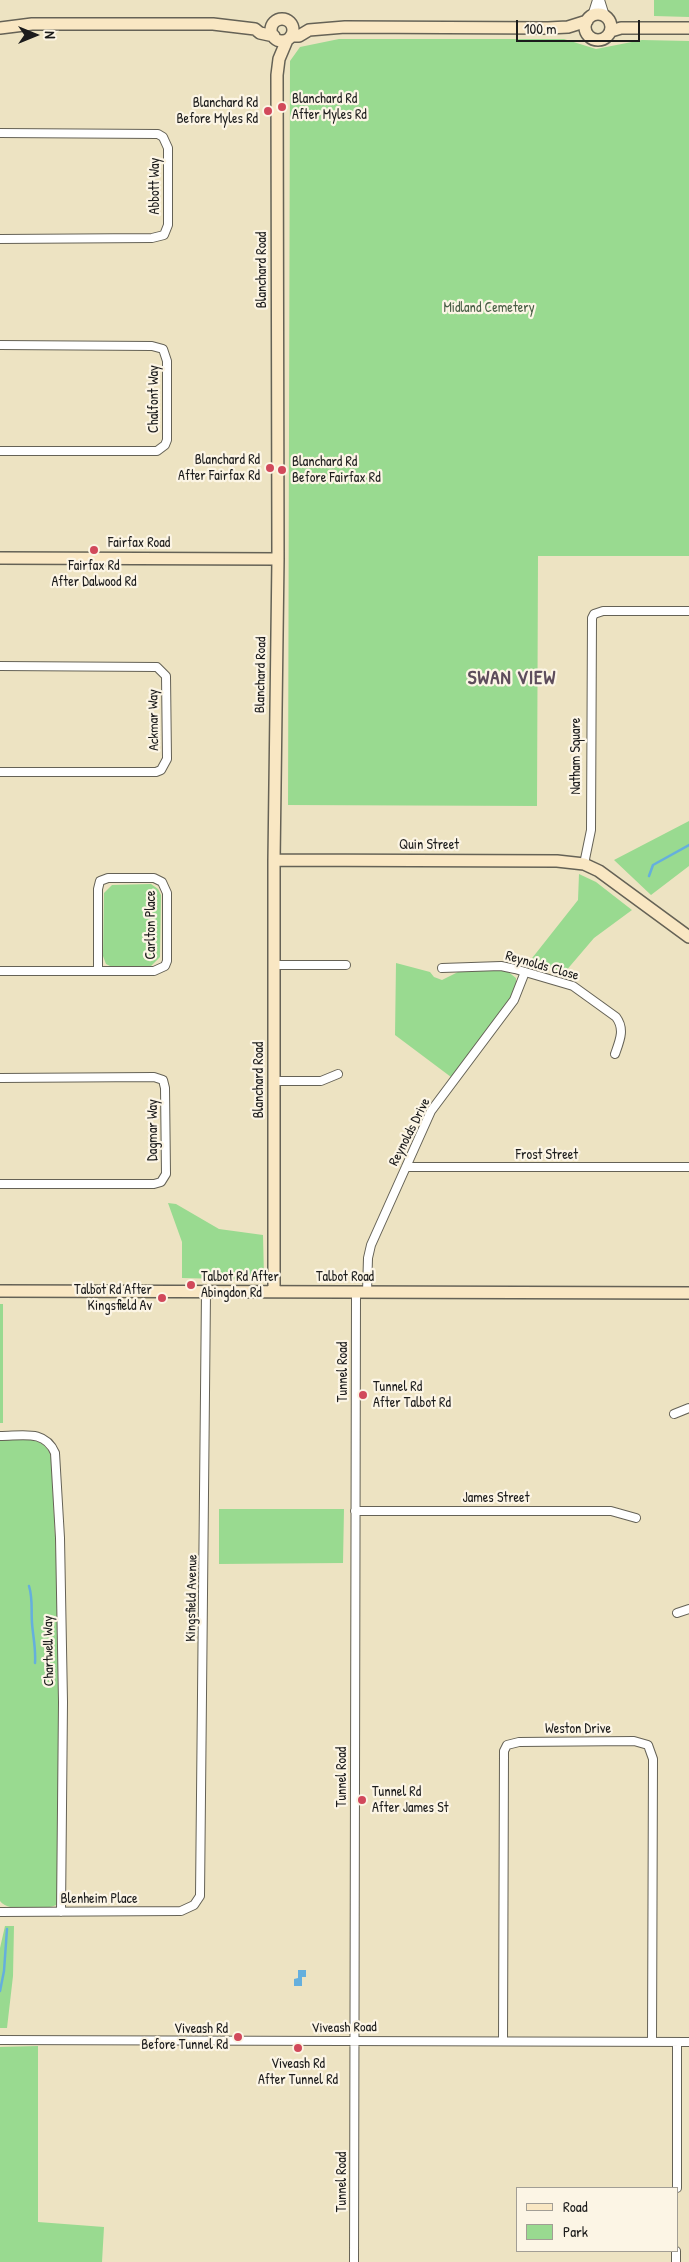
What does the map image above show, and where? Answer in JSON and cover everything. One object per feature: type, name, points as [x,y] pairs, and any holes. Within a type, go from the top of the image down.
[{"type":"street","points":[[588,34],[586,28],[599,0]]},
{"type":"street","points":[[599,0],[612,24]]},
{"type":"street","points":[[568,27],[599,14],[612,24],[689,28]]},
{"type":"street","points":[[1,27],[32,24],[213,24],[255,29],[273,24],[282,19],[308,30],[345,27],[568,27],[588,34],[598,40],[604,38],[612,24]]},
{"type":"street","points":[[273,24],[271,30],[282,38]]},
{"type":"street","points":[[282,38],[293,30],[291,24]]},
{"type":"street","points":[[255,29],[260,33],[282,38],[299,36],[308,30]]},
{"type":"street","name":"Blanchard Road","points":[[274,1292],[273,964],[278,559],[276,494],[279,59],[282,38]]},
{"type":"street","name":"Abbott Way","points":[[0,133],[158,134],[163,137],[168,148],[168,225],[164,235],[158,238],[0,239]]},
{"type":"street","name":"Chalfont Way","points":[[0,345],[152,346],[163,349],[167,361],[167,440],[165,445],[157,451],[0,451]]},
{"type":"street","name":"Fairfax Road","points":[[0,558],[278,559]]},
{"type":"street","name":"Natham Square","points":[[584,864],[591,830],[592,618],[594,614],[603,611],[689,611]]},
{"type":"street","name":"Ackmar Way","points":[[0,666],[157,667],[166,676],[167,759],[162,770],[156,772],[0,772]]},
{"type":"street","name":"Quin Street","points":[[274,860],[557,860],[584,864]]},
{"type":"street","points":[[584,864],[604,875],[689,937]]},
{"type":"street","name":"Carlton Place","points":[[0,971],[98,971],[154,971],[165,966],[167,961],[167,893],[162,882],[154,878],[108,878],[100,881],[98,889],[98,971]]},
{"type":"street","points":[[273,964],[346,965]]},
{"type":"street","name":"Reynolds Close","points":[[442,968],[501,966],[573,986],[616,1017],[622,1029],[615,1054]]},
{"type":"street","name":"Reynolds Drive","points":[[361,1292],[371,1245],[431,1112],[514,1000],[524,972]]},
{"type":"street","points":[[274,1081],[321,1081],[338,1074]]},
{"type":"street","name":"Dagmar Way","points":[[0,1078],[154,1077],[163,1080],[165,1088],[166,1164],[166,1174],[161,1182],[154,1184],[0,1184]]},
{"type":"street","name":"Frost Street","points":[[406,1167],[689,1167]]},
{"type":"street","name":"Talbot Road","points":[[0,1291],[689,1292]]},
{"type":"street","name":"Kingsfield Avenue","points":[[196,1904],[201,1893],[202,1878],[206,1292]]},
{"type":"street","name":"Tunnel Road","points":[[354,2262],[355,1511],[361,1292]]},
{"type":"street","points":[[674,1414],[689,1408]]},
{"type":"street","name":"Chartwell Way","points":[[0,1436],[41,1436],[52,1444],[55,1453],[60,1538],[63,1702],[61,1912]]},
{"type":"street","name":"James Street","points":[[355,1511],[611,1511],[636,1518]]},
{"type":"street","points":[[677,1613],[689,1609]]},
{"type":"street","name":"Weston Drive","points":[[503,2041],[504,1751],[507,1745],[519,1742],[634,1741],[648,1745],[653,1759],[652,2041]]},
{"type":"street","name":"Blenheim Place","points":[[0,1912],[181,1911],[196,1904]]},
{"type":"street","name":"Viveash Road","points":[[0,2040],[689,2042]]},
{"type":"street","points":[[677,2042],[677,2187]]},
{"type":"green space","points":[[654,0],[689,0],[689,17],[654,16]]},
{"type":"green space","name":"Midland Cemetery","points":[[339,39],[564,39],[596,49],[642,40],[689,41],[689,556],[538,556],[537,806],[288,805],[290,61],[300,47]]},
{"type":"green space","points":[[689,821],[689,866],[651,895],[614,860]]},
{"type":"green space","points":[[579,874],[596,882],[632,910],[594,938],[565,972],[529,962],[578,900]]},
{"type":"green space","points":[[151,884],[158,889],[161,895],[160,957],[150,967],[112,967],[106,964],[103,956],[104,893],[112,885]]},
{"type":"green space","points":[[396,963],[430,972],[434,977],[442,980],[462,970],[507,971],[516,978],[516,987],[511,997],[451,1077],[395,1035]]},
{"type":"green space","points":[[168,1203],[176,1204],[219,1229],[263,1235],[264,1277],[261,1280],[182,1278],[182,1242]]},
{"type":"green space","points":[[0,1304],[3,1304],[3,1423],[0,1423]]},
{"type":"green space","points":[[23,1439],[37,1442],[48,1450],[51,1457],[63,1693],[58,1904],[37,1909],[19,1909],[4,1905],[0,1901],[0,1440]]},
{"type":"green space","points":[[219,1509],[344,1509],[343,1563],[219,1564]]},
{"type":"green space","points":[[5,1926],[14,1926],[13,1976],[7,2028],[0,2028],[0,1948]]},
{"type":"green space","points":[[38,2046],[38,2222],[104,2227],[102,2262],[0,2262],[0,2047]]},
{"type":"water","points":[[298,1970],[306,1970],[306,1977],[302,1977],[302,1986],[294,1986],[294,1979],[298,1978]]},
{"type":"waterway","points":[[649,876],[653,865],[689,845]]},
{"type":"waterway","points":[[29,1586],[35,1663]]},
{"type":"waterway","points":[[0,1991],[4,1971],[7,1929]]},
{"type":"place","name":"Blanchard Rd After Myles Rd","points":[[282,107]]},
{"type":"place","name":"Blanchard Rd Before Myles Rd","points":[[268,111]]},
{"type":"place","name":"Blanchard Rd After Fairfax Rd","points":[[270,468]]},
{"type":"place","name":"Blanchard Rd Before Fairfax Rd","points":[[282,470]]},
{"type":"place","name":"Fairfax Rd After Dalwood Rd","points":[[94,550]]},
{"type":"place","name":"Talbot Rd After Abingdon Rd","points":[[191,1285]]},
{"type":"place","name":"Talbot Rd After Kingsfield Av","points":[[162,1298]]},
{"type":"place","name":"Tunnel Rd After Talbot Rd","points":[[363,1395]]},
{"type":"place","name":"Tunnel Rd After James St","points":[[362,1800]]},
{"type":"place","name":"Viveash Rd Before Tunnel Rd","points":[[238,2037]]},
{"type":"place","name":"Viveash Rd After Tunnel Rd","points":[[298,2048]]},
{"type":"district","name":"SWAN VIEW","points":[[512,679]]}]
